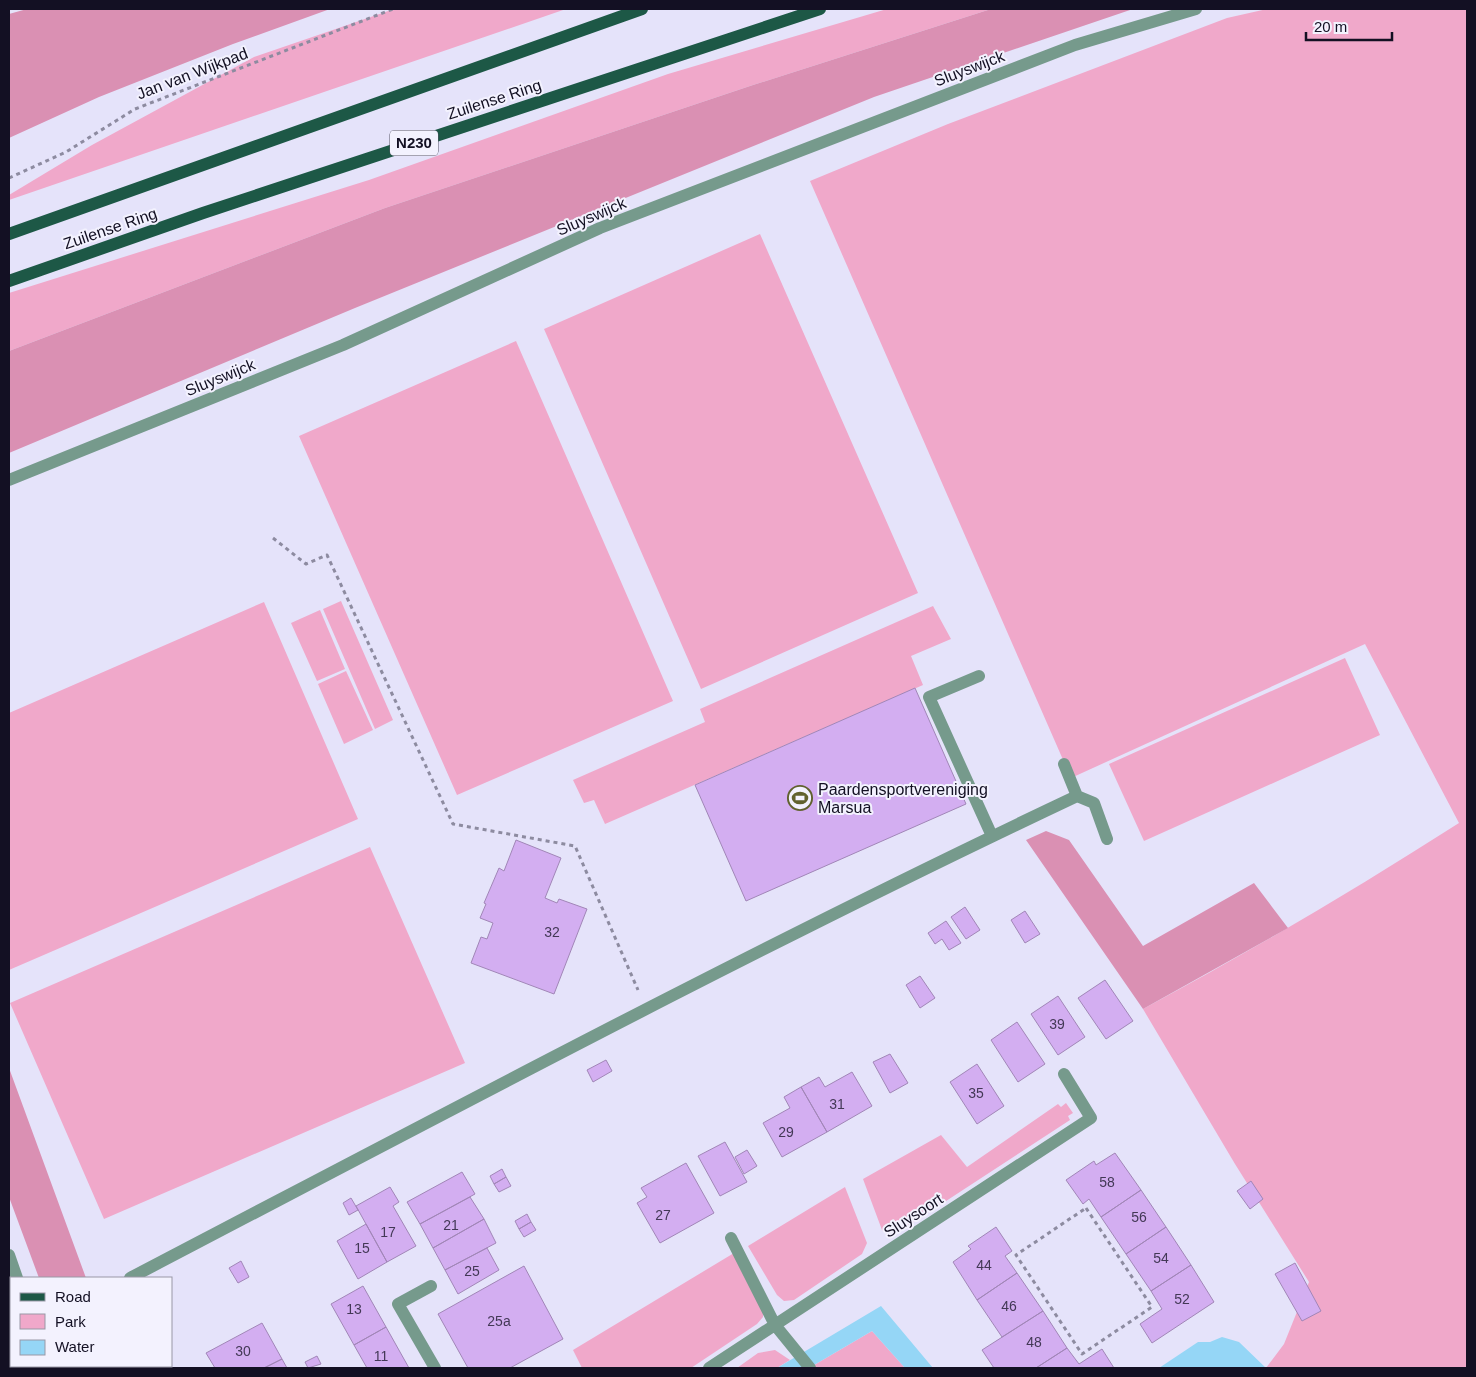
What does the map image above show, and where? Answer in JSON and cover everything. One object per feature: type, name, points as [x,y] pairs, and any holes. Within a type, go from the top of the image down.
[{"type":"main road","name":"Zuilense Ring","points":[[9,234],[642,9]]},
{"type":"main road","name":"Zuilense Ring","points":[[9,281],[231,204],[820,9]]},
{"type":"street","name":"Sluyswijck","points":[[9,480],[343,345],[600,228],[1075,45],[1196,9]]},
{"type":"street","points":[[979,676],[929,697],[992,836]]},
{"type":"street","points":[[1064,764],[1078,796],[1094,804],[1107,839]]},
{"type":"street","points":[[132,1277],[646,1008],[992,836],[1078,796]]},
{"type":"street","name":"Sluysoort","points":[[709,1368],[1091,1118],[1064,1074]]},
{"type":"street","points":[[731,1238],[775,1325],[810,1368]]},
{"type":"street","points":[[9,1255],[17,1277]]},
{"type":"street","points":[[431,1286],[398,1304],[435,1368]]},
{"type":"path","name":"Jan van Wijkpad","points":[[9,178],[66,152],[135,109],[394,9]]},
{"type":"path","points":[[273,538],[306,564],[328,554],[453,824],[575,846],[646,1008]]},
{"type":"path","points":[[1086,1208],[1152,1307],[1116,1331],[1082,1354],[1016,1255],[1086,1208]]},
{"type":"path","points":[[1113,1327],[1116,1331]]},
{"type":"green space","points":[[394,9],[566,9],[9,200],[9,195],[92,145],[254,57]]},
{"type":"green space","points":[[887,9],[991,9],[753,85],[385,208],[9,351],[9,293],[369,180],[668,74]]},
{"type":"green space","points":[[1267,9],[1467,9],[1467,1368],[1266,1368],[1284,1344],[1309,1282],[1235,1164],[1143,1009],[1303,919],[1459,823],[1365,644],[1071,778],[810,181],[948,124],[1227,18]]},
{"type":"green space","points":[[760,234],[918,593],[701,689],[544,329]]},
{"type":"green space","points":[[516,341],[673,701],[457,795],[299,436]]},
{"type":"green space","points":[[341,601],[393,720],[375,729],[323,609]]},
{"type":"green space","points":[[264,602],[358,819],[9,970],[9,713]]},
{"type":"green space","points":[[933,606],[951,639],[911,656],[923,685],[605,824],[594,800],[584,803],[573,780],[705,722],[700,709]]},
{"type":"green space","points":[[320,610],[345,669],[317,681],[291,623]]},
{"type":"green space","points":[[1345,658],[1380,735],[1144,841],[1109,764]]},
{"type":"green space","points":[[346,671],[373,730],[344,744],[318,684]]},
{"type":"green space","points":[[370,847],[465,1063],[104,1219],[10,1003]]},
{"type":"green space","points":[[1066,1103],[1073,1113],[1068,1116],[1070,1120],[894,1235],[887,1234],[882,1230],[863,1179],[941,1135],[967,1167],[1058,1104],[1061,1107]]},
{"type":"green space","points":[[845,1187],[867,1243],[862,1254],[794,1300],[784,1301],[777,1295],[748,1246]]},
{"type":"green space","points":[[734,1253],[763,1309],[763,1317],[757,1324],[691,1368],[582,1368],[573,1350]]},
{"type":"green space","points":[[872,1331],[905,1368],[809,1368]]},
{"type":"green space","points":[[775,1350],[790,1360],[777,1368],[737,1368],[758,1353]]},
{"type":"shaded area","points":[[27,9],[330,9],[233,44],[99,97],[9,138],[9,14]]},
{"type":"shaded area","points":[[991,9],[1133,9],[874,97],[355,308],[9,453],[9,351],[385,208],[753,85]]},
{"type":"shaded area","points":[[1046,831],[1069,840],[1143,946],[1254,883],[1288,928],[1143,1009],[1026,840]]},
{"type":"shaded area","points":[[9,1068],[86,1277],[39,1277],[9,1197]]},
{"type":"water","points":[[881,1306],[933,1368],[905,1368],[872,1331],[809,1368],[777,1368]]},
{"type":"water","points":[[1222,1337],[1239,1342],[1266,1368],[1159,1368],[1198,1342],[1210,1342]]},
{"type":"building","points":[[915,688],[966,804],[746,901],[695,785]]},
{"type":"building","points":[[516,840],[561,858],[545,898],[557,903],[559,899],[587,909],[554,994],[471,963],[481,937],[487,939],[493,923],[480,918],[486,904],[484,903],[499,868],[504,871]]},
{"type":"building","points":[[965,907],[980,930],[966,939],[951,917]]},
{"type":"building","points":[[1025,911],[1040,934],[1025,943],[1011,920]]},
{"type":"building","points":[[946,921],[961,943],[949,950],[942,939],[935,944],[928,933]]},
{"type":"building","points":[[920,976],[935,998],[920,1008],[906,985]]},
{"type":"building","points":[[1105,980],[1133,1021],[1106,1039],[1078,998]]},
{"type":"building","points":[[1058,996],[1085,1037],[1058,1055],[1031,1014]]},
{"type":"building","points":[[1017,1022],[1045,1064],[1018,1082],[991,1040]]},
{"type":"building","points":[[890,1054],[908,1083],[890,1093],[873,1062]]},
{"type":"building","points":[[606,1060],[612,1071],[593,1082],[587,1070]]},
{"type":"building","points":[[977,1064],[1004,1106],[977,1124],[950,1082]]},
{"type":"building","points":[[852,1072],[872,1106],[827,1132],[801,1087],[819,1077],[825,1087]]},
{"type":"building","points":[[801,1087],[827,1132],[782,1157],[763,1123],[790,1108],[784,1097]]},
{"type":"building","points":[[725,1142],[747,1182],[720,1196],[698,1156]]},
{"type":"building","points":[[747,1150],[757,1166],[744,1174],[735,1157]]},
{"type":"building","points":[[1115,1153],[1141,1190],[1101,1217],[1089,1199],[1083,1204],[1066,1180],[1094,1161],[1096,1165]]},
{"type":"building","points":[[686,1163],[714,1213],[660,1243],[637,1203],[647,1197],[641,1188]]},
{"type":"building","points":[[502,1169],[506,1177],[494,1184],[490,1176]]},
{"type":"building","points":[[462,1172],[475,1194],[420,1224],[407,1202]]},
{"type":"building","points":[[506,1177],[511,1186],[499,1192],[494,1184]]},
{"type":"building","points":[[1251,1181],[1263,1199],[1250,1209],[1237,1191]]},
{"type":"building","points":[[390,1187],[399,1202],[393,1206],[416,1246],[387,1262],[356,1206]]},
{"type":"building","points":[[1141,1190],[1166,1227],[1126,1254],[1101,1217]]},
{"type":"building","points":[[470,1197],[484,1219],[433,1248],[420,1224]]},
{"type":"building","points":[[351,1198],[358,1210],[349,1215],[343,1203]]},
{"type":"building","points":[[527,1214],[531,1222],[519,1229],[515,1221]]},
{"type":"building","points":[[484,1219],[496,1243],[445,1270],[433,1248]]},
{"type":"building","points":[[531,1222],[536,1230],[524,1237],[519,1229]]},
{"type":"building","points":[[366,1224],[387,1262],[358,1279],[337,1241]]},
{"type":"building","points":[[996,1227],[1012,1251],[1005,1256],[1017,1273],[977,1300],[953,1262],[971,1249],[968,1246]]},
{"type":"building","points":[[1166,1227],[1191,1265],[1151,1291],[1126,1254]]},
{"type":"building","points":[[487,1248],[499,1270],[458,1294],[445,1270]]},
{"type":"building","points":[[241,1261],[249,1277],[238,1283],[229,1268]]},
{"type":"building","points":[[1295,1263],[1321,1311],[1302,1321],[1275,1274]]},
{"type":"building","points":[[1191,1265],[1214,1302],[1152,1343],[1140,1324],[1162,1309],[1151,1291]]},
{"type":"building","points":[[524,1266],[563,1339],[510,1368],[468,1368],[438,1314]]},
{"type":"building","points":[[1017,1273],[1043,1311],[1002,1337],[977,1300]]},
{"type":"building","points":[[363,1286],[386,1327],[354,1345],[331,1304]]},
{"type":"building","points":[[1043,1311],[1067,1348],[1036,1368],[994,1368],[982,1350]]},
{"type":"building","points":[[262,1323],[282,1359],[264,1368],[215,1368],[206,1353]]},
{"type":"building","points":[[386,1327],[409,1368],[367,1368],[354,1345]]},
{"type":"building","points":[[1067,1348],[1079,1364],[1102,1349],[1114,1368],[1036,1368]]},
{"type":"building","points":[[317,1356],[321,1364],[308,1368],[305,1362]]},
{"type":"building","points":[[282,1359],[287,1368],[264,1368]]},
{"type":"place","name":"Paardensportvereniging Marsua","points":[[800,798]]}]
